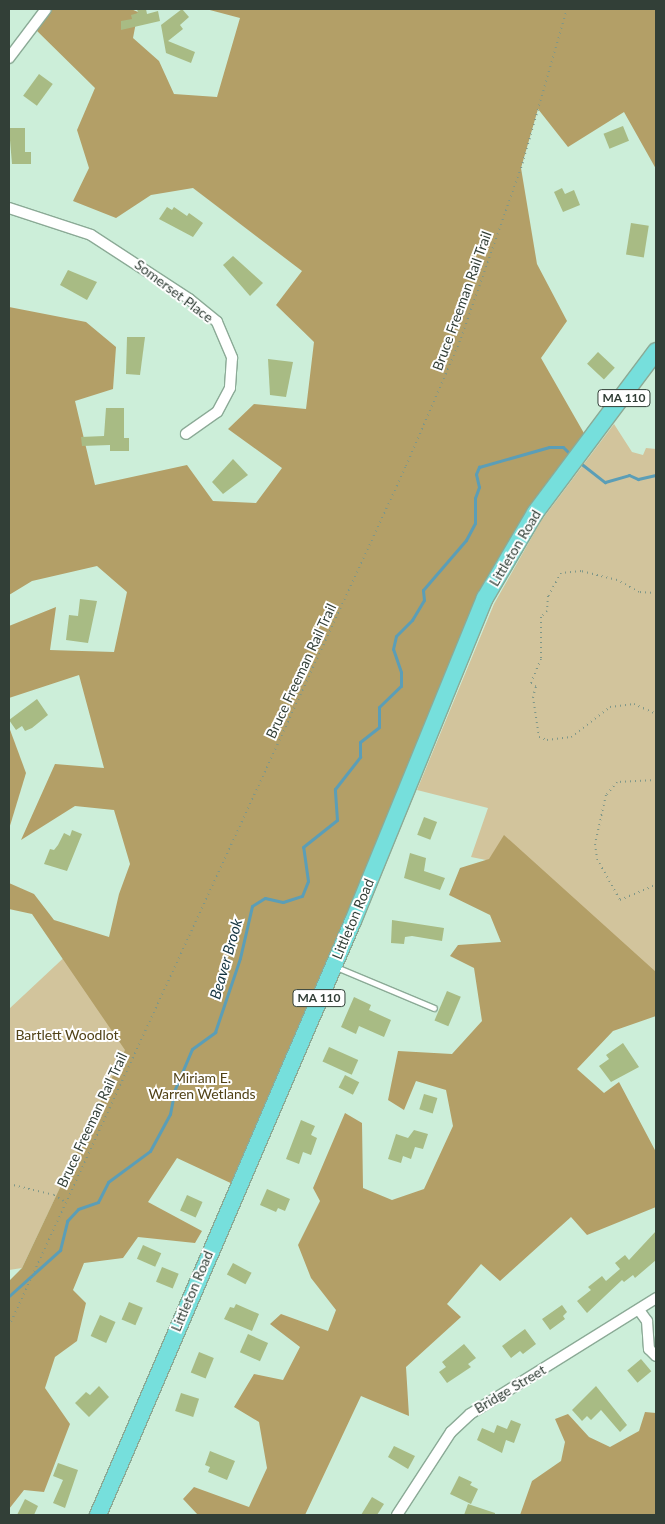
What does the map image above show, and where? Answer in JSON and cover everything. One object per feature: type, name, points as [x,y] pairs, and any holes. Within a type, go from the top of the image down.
[{"type":"main road","name":"Littleton Road","points":[[98,1515],[333,966],[485,598],[516,542],[553,488],[656,351]]},
{"type":"street","points":[[9,58],[46,9]]},
{"type":"street","name":"Somerset Place","points":[[9,208],[91,235],[189,299],[217,322],[232,358],[230,388],[217,412],[186,434]]},
{"type":"street","name":"Bridge Street","points":[[397,1515],[451,1432],[470,1414],[656,1298]]},
{"type":"street","points":[[638,1310],[652,1322],[649,1348],[656,1356]]},
{"type":"lane","points":[[333,966],[434,1008]]},
{"type":"path","name":"Bruce Freeman Rail Trail","points":[[9,1326],[394,492],[461,338],[521,168],[567,9]]},
{"type":"path","points":[[656,593],[639,592],[617,580],[580,571],[560,573],[548,596],[547,612],[541,617],[541,660],[531,683],[536,687],[533,697],[539,737],[547,740],[571,737],[610,707],[634,704],[656,714]]},
{"type":"path","points":[[656,780],[617,782],[606,795],[595,844],[596,859],[620,900],[656,884]]},
{"type":"path","points":[[9,1184],[54,1195],[65,1202]]},
{"type":"green space","name":"Miriam E. Warren Wetlands","points":[[46,9],[131,9],[138,12],[133,38],[159,61],[174,94],[217,97],[240,18],[206,9],[656,9],[656,169],[624,112],[568,147],[538,109],[521,168],[537,264],[567,321],[541,358],[589,442],[516,542],[237,1186],[177,1158],[148,1202],[202,1231],[195,1243],[138,1237],[123,1258],[84,1263],[73,1290],[86,1303],[77,1341],[55,1357],[45,1388],[70,1424],[44,1492],[24,1490],[9,1509],[9,1281],[22,1268],[125,1050],[32,914],[9,909],[9,883],[34,894],[54,920],[109,937],[119,894],[130,864],[114,810],[75,806],[21,840],[55,764],[104,768],[79,675],[9,698],[9,626],[56,607],[50,650],[114,652],[127,592],[97,566],[32,581],[9,595],[9,307],[86,322],[116,347],[113,389],[75,401],[95,485],[187,465],[213,501],[256,503],[282,468],[228,429],[254,404],[306,409],[314,342],[276,305],[302,271],[193,188],[151,195],[116,218],[73,201],[89,168],[77,130],[95,88],[33,27]]},
{"type":"green space","points":[[614,424],[632,452],[643,455],[646,448],[656,449],[656,997],[511,865],[471,857],[488,808],[417,790],[494,604],[541,521]]},
{"type":"green space","points":[[9,727],[26,773],[9,829]]},
{"type":"green space","points":[[504,835],[656,972],[656,1016],[613,1031],[577,1069],[604,1093],[619,1082],[656,1152],[656,1207],[587,1235],[571,1217],[500,1281],[481,1264],[447,1304],[461,1317],[406,1367],[409,1416],[361,1396],[305,1515],[198,1515],[183,1499],[194,1487],[249,1507],[267,1468],[259,1422],[234,1407],[254,1374],[283,1380],[300,1347],[270,1324],[281,1314],[328,1331],[336,1310],[311,1278],[298,1245],[320,1201],[313,1188],[345,1113],[362,1123],[363,1188],[392,1200],[424,1189],[453,1126],[446,1090],[416,1081],[404,1110],[388,1100],[398,1051],[452,1054],[482,1021],[474,968],[450,956],[458,945],[501,942],[490,915],[449,895],[460,868],[489,859]]},
{"type":"green space","name":"Bartlett Woodlot","points":[[71,951],[144,1011],[22,1268],[9,1270],[9,1009]]},
{"type":"green space","points":[[645,1412],[656,1413],[656,1515],[520,1515],[532,1481],[561,1461],[565,1442],[555,1419],[568,1414],[589,1437],[610,1447],[639,1431]]},
{"type":"building","points":[[137,9],[146,9],[147,14],[158,11],[160,21],[121,30],[121,21],[132,19],[131,15],[138,13]]},
{"type":"building","points":[[182,9],[189,17],[180,25],[183,29],[168,41],[195,52],[191,63],[166,53],[161,25]]},
{"type":"building","points":[[39,74],[53,84],[37,106],[23,96]]},
{"type":"building","points":[[623,126],[629,141],[610,149],[604,134]]},
{"type":"building","points":[[9,128],[25,128],[25,152],[31,152],[31,164],[12,164]]},
{"type":"building","points":[[562,188],[565,194],[574,190],[580,205],[563,212],[554,192]]},
{"type":"building","points":[[167,207],[172,210],[174,207],[187,216],[189,213],[203,223],[193,237],[159,219]]},
{"type":"building","points":[[631,223],[649,226],[644,257],[626,255]]},
{"type":"building","points":[[233,256],[263,283],[250,296],[223,265]]},
{"type":"building","points":[[68,270],[97,282],[87,300],[60,285]]},
{"type":"building","points":[[127,337],[145,337],[140,375],[126,374]]},
{"type":"building","points":[[598,352],[615,368],[604,379],[587,364]]},
{"type":"building","points":[[268,359],[293,362],[286,397],[270,395]]},
{"type":"building","points":[[106,408],[124,408],[124,438],[129,438],[129,451],[110,451],[110,445],[82,446],[81,437],[104,436]]},
{"type":"building","points":[[233,459],[248,475],[223,494],[212,482]]},
{"type":"building","points":[[80,599],[97,601],[88,643],[66,640],[69,615],[78,616]]},
{"type":"building","points":[[37,699],[48,715],[32,728],[25,731],[22,726],[16,730],[9,720]]},
{"type":"building","points":[[424,817],[437,822],[430,840],[417,835]]},
{"type":"building","points":[[72,830],[82,834],[67,871],[44,864],[50,849],[54,850],[64,833],[70,836]]},
{"type":"building","points":[[410,853],[426,858],[424,871],[445,878],[440,890],[404,878]]},
{"type":"building","points":[[392,920],[444,928],[442,941],[412,936],[405,937],[404,944],[391,943]]},
{"type":"building","points":[[447,991],[461,997],[448,1026],[434,1020]]},
{"type":"building","points":[[354,997],[371,1005],[369,1010],[391,1020],[384,1037],[359,1026],[356,1034],[341,1027]]},
{"type":"building","points":[[623,1043],[639,1067],[611,1082],[599,1066],[609,1059],[606,1055]]},
{"type":"building","points":[[329,1047],[358,1060],[352,1075],[322,1062]]},
{"type":"building","points":[[345,1075],[359,1082],[353,1095],[339,1087]]},
{"type":"building","points":[[424,1094],[437,1098],[433,1113],[419,1109]]},
{"type":"building","points":[[301,1120],[315,1126],[311,1135],[317,1138],[311,1155],[303,1152],[299,1164],[286,1159]]},
{"type":"building","points":[[414,1130],[428,1134],[423,1149],[415,1147],[411,1159],[403,1156],[401,1163],[388,1159],[396,1134],[408,1138]]},
{"type":"building","points":[[267,1189],[290,1199],[285,1211],[278,1208],[276,1212],[260,1205]]},
{"type":"building","points":[[187,1195],[203,1202],[196,1217],[180,1211]]},
{"type":"building","points":[[656,1231],[656,1260],[635,1278],[633,1275],[624,1282],[622,1280],[587,1313],[577,1301],[591,1290],[588,1287],[602,1276],[606,1281],[620,1269],[615,1263],[625,1255],[629,1260]]},
{"type":"building","points":[[143,1245],[161,1253],[155,1267],[137,1259]]},
{"type":"building","points":[[233,1263],[252,1273],[245,1284],[227,1274]]},
{"type":"building","points":[[162,1267],[179,1274],[173,1289],[156,1282]]},
{"type":"building","points":[[129,1302],[143,1308],[135,1325],[122,1319]]},
{"type":"building","points":[[236,1304],[259,1314],[252,1331],[224,1319],[230,1307],[234,1308]]},
{"type":"building","points":[[562,1305],[567,1312],[563,1316],[565,1319],[550,1330],[542,1319]]},
{"type":"building","points":[[100,1315],[116,1322],[106,1343],[91,1336]]},
{"type":"building","points":[[525,1329],[536,1344],[523,1354],[520,1351],[511,1358],[502,1346]]},
{"type":"building","points":[[248,1334],[268,1343],[260,1361],[240,1352]]},
{"type":"building","points":[[464,1344],[476,1358],[468,1364],[471,1367],[447,1383],[439,1372],[446,1367],[442,1362]]},
{"type":"building","points":[[199,1352],[214,1358],[206,1378],[191,1372]]},
{"type":"building","points":[[641,1359],[651,1371],[637,1383],[627,1371]]},
{"type":"building","points":[[99,1386],[109,1397],[89,1417],[75,1403],[86,1392],[90,1395]]},
{"type":"building","points":[[596,1386],[627,1425],[620,1432],[601,1410],[591,1420],[587,1416],[582,1421],[572,1410]]},
{"type":"building","points":[[181,1393],[199,1399],[193,1417],[175,1411]]},
{"type":"building","points":[[511,1420],[521,1424],[514,1443],[506,1440],[502,1453],[477,1440],[482,1428],[494,1433],[497,1425],[507,1429]]},
{"type":"building","points":[[394,1446],[415,1456],[408,1469],[388,1457]]},
{"type":"building","points":[[210,1451],[235,1461],[227,1480],[208,1472],[210,1467],[205,1465]]},
{"type":"building","points":[[58,1463],[78,1470],[65,1508],[53,1503],[63,1480],[53,1476]]},
{"type":"building","points":[[459,1476],[472,1482],[470,1485],[478,1489],[471,1504],[450,1494]]},
{"type":"building","points":[[372,1497],[384,1504],[377,1515],[361,1515]]},
{"type":"building","points":[[25,1499],[38,1506],[34,1515],[17,1515]]},
{"type":"building","points":[[468,1504],[495,1513],[495,1515],[464,1515]]},
{"type":"waterway","name":"Beaver Brook","points":[[9,1296],[60,1250],[67,1221],[78,1209],[98,1202],[108,1182],[150,1151],[170,1114],[175,1089],[192,1049],[215,1032],[240,958],[252,906],[265,898],[283,902],[302,896],[308,881],[303,847],[337,820],[335,789],[360,757],[360,742],[379,727],[379,707],[401,686],[401,672],[393,649],[396,636],[412,620],[424,600],[423,590],[466,540],[475,523],[475,498],[479,487],[476,474],[479,467],[549,447],[563,447],[571,455]]},
{"type":"waterway","name":"Beaver Brook","points":[[579,462],[605,482],[629,475],[638,479],[656,475]]}]
